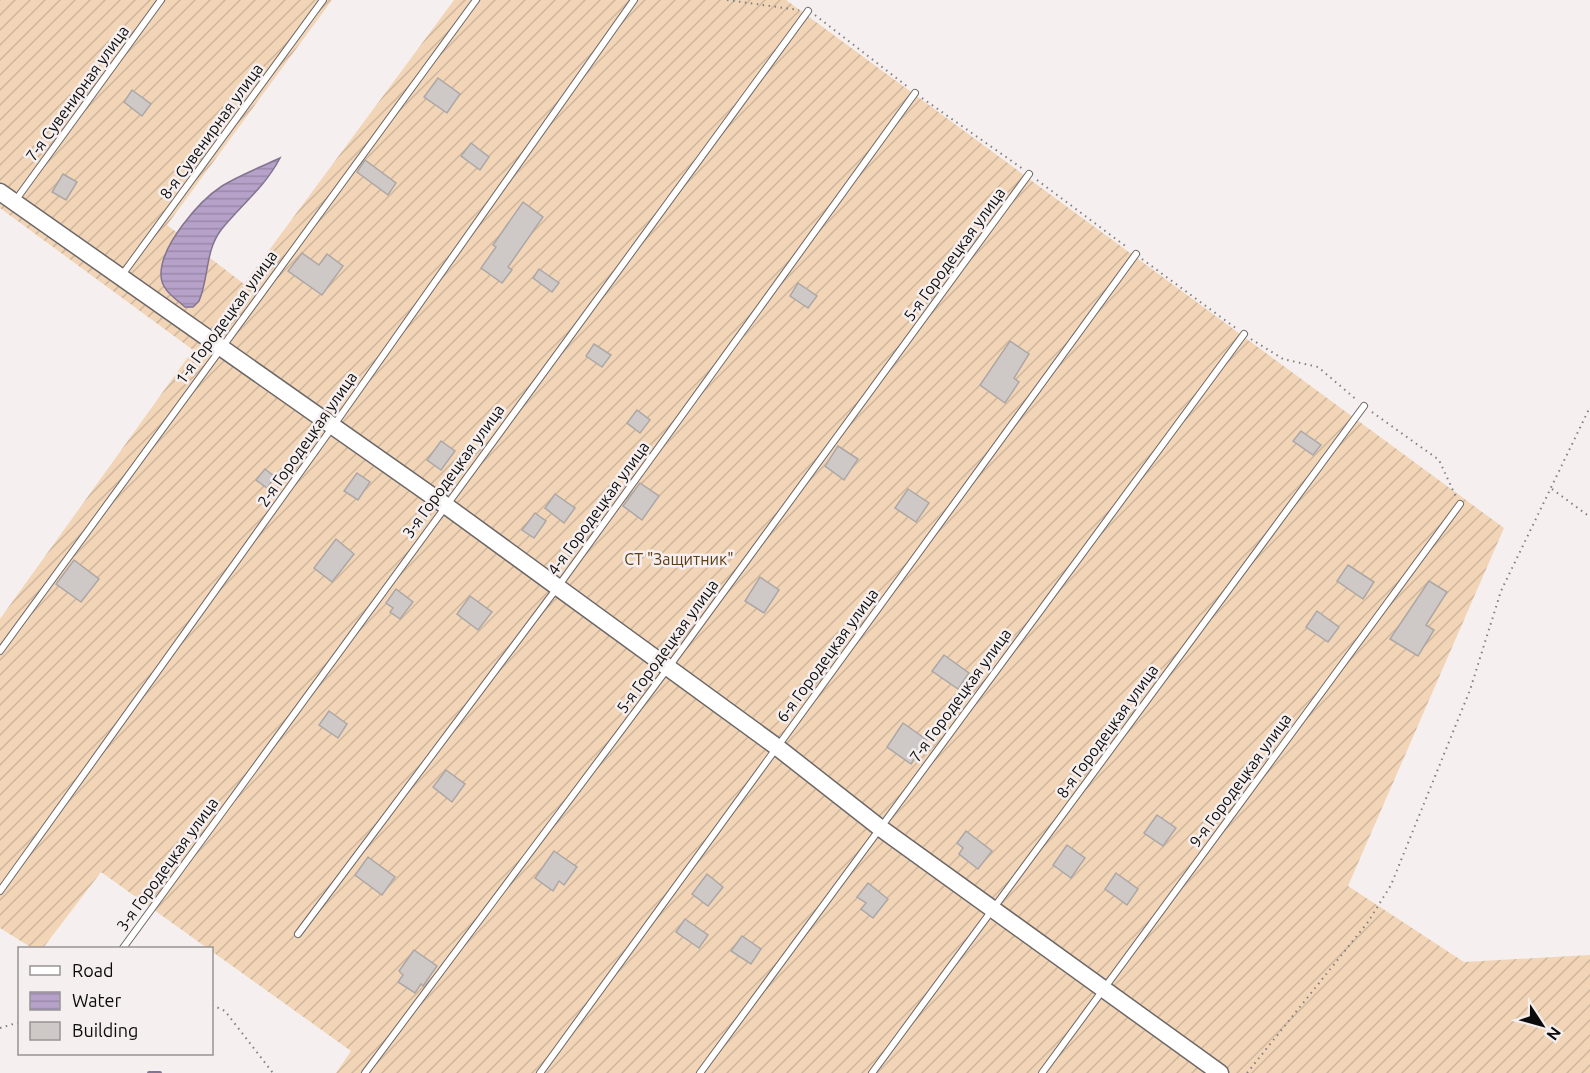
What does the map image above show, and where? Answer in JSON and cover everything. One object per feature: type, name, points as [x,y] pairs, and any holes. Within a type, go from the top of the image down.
[{"type":"street","points":[[7,197],[119,279],[221,346],[445,505],[777,747],[879,827],[1220,1073]]},
{"type":"lane","name":"7-я Сувенирная улица","points":[[7,197],[161,0]]},
{"type":"lane","name":"8-я Сувенирная улица","points":[[119,279],[324,0]]},
{"type":"lane","name":"1-я Городецкая улица","points":[[0,651],[476,0]]},
{"type":"lane","name":"2-я Городецкая улица","points":[[0,891],[334,425],[634,0]]},
{"type":"lane","name":"3-я Городецкая улица","points":[[124,947],[808,11]]},
{"type":"lane","name":"4-я Городецкая улица","points":[[298,934],[557,588],[915,93]]},
{"type":"lane","name":"5-я Городецкая улица","points":[[365,1073],[668,668],[1029,174]]},
{"type":"lane","name":"6-я Городецкая улица","points":[[540,1073],[1136,254]]},
{"type":"lane","name":"7-я Городецкая улица","points":[[700,1073],[1244,334]]},
{"type":"lane","name":"8-я Городецкая улица","points":[[872,1073],[1364,406]]},
{"type":"lane","name":"9-я Городецкая улица","points":[[1042,1073],[1460,504]]},
{"type":"path","points":[[727,0],[808,11],[915,93],[1029,174],[1244,334],[1283,358],[1318,366],[1364,406],[1439,460],[1460,504]]},
{"type":"path","points":[[1247,1073],[1368,922],[1391,885],[1470,690],[1502,591],[1590,407]]},
{"type":"path","points":[[1552,489],[1590,518]]},
{"type":"path","points":[[213,1005],[225,1011],[273,1073]]},
{"type":"path","points":[[0,1028],[18,1023]]},
{"type":"green space","name":"СТ \"Защитник\"","points":[[0,0],[332,0],[167,225],[244,284],[454,0],[786,0],[1504,528],[1348,886],[1464,962],[1590,955],[1590,1073],[336,1073],[351,1051],[213,952],[213,947],[206,947],[101,872],[44,947],[30,947],[0,928],[0,619],[193,350],[0,208]]},
{"type":"water","points":[[280,158],[260,187],[221,230],[212,247],[199,301],[193,307],[185,307],[163,285],[161,275],[162,263],[167,251],[182,225],[203,202],[222,186]]},
{"type":"building","points":[[438,78],[460,94],[447,113],[424,97]]},
{"type":"building","points":[[132,90],[151,104],[142,116],[124,102]]},
{"type":"building","points":[[471,143],[489,157],[480,170],[461,156]]},
{"type":"building","points":[[365,160],[396,183],[388,195],[357,172]]},
{"type":"building","points":[[63,174],[77,182],[66,200],[52,192]]},
{"type":"building","points":[[523,202],[543,217],[508,267],[512,270],[502,283],[481,268],[496,247],[493,245]]},
{"type":"building","points":[[302,253],[319,265],[327,254],[343,266],[322,295],[288,271]]},
{"type":"building","points":[[539,269],[559,283],[552,292],[533,278]]},
{"type":"building","points":[[798,283],[817,296],[808,308],[790,296]]},
{"type":"building","points":[[1010,341],[1029,354],[1014,378],[1019,382],[1005,403],[980,385]]},
{"type":"building","points":[[594,344],[611,355],[602,367],[586,356]]},
{"type":"building","points":[[637,410],[650,420],[640,433],[627,423]]},
{"type":"building","points":[[1301,431],[1321,445],[1313,455],[1293,441]]},
{"type":"building","points":[[441,441],[455,451],[441,470],[427,460]]},
{"type":"building","points":[[838,446],[858,459],[844,480],[825,466]]},
{"type":"building","points":[[265,469],[275,477],[267,488],[256,480]]},
{"type":"building","points":[[357,473],[370,482],[358,500],[344,491]]},
{"type":"building","points":[[640,483],[659,496],[642,520],[623,506]]},
{"type":"building","points":[[908,489],[929,503],[916,522],[895,508]]},
{"type":"building","points":[[555,494],[575,508],[564,523],[545,508]]},
{"type":"building","points":[[535,513],[546,521],[534,538],[522,530]]},
{"type":"building","points":[[336,539],[354,554],[332,582],[314,568]]},
{"type":"building","points":[[74,560],[99,579],[81,602],[56,584]]},
{"type":"building","points":[[1348,565],[1374,582],[1363,599],[1337,581]]},
{"type":"building","points":[[760,577],[779,590],[764,613],[745,601]]},
{"type":"building","points":[[1429,581],[1447,592],[1426,625],[1434,630],[1418,656],[1390,639]]},
{"type":"building","points":[[396,589],[413,602],[400,619],[390,612],[393,608],[386,603]]},
{"type":"building","points":[[470,596],[492,612],[478,630],[457,614]]},
{"type":"building","points":[[1317,611],[1339,627],[1328,642],[1306,627]]},
{"type":"building","points":[[944,655],[969,673],[958,689],[932,671]]},
{"type":"building","points":[[329,711],[347,724],[338,738],[319,725]]},
{"type":"building","points":[[903,723],[927,740],[911,764],[887,747]]},
{"type":"building","points":[[446,770],[465,784],[452,802],[433,787]]},
{"type":"building","points":[[1157,815],[1176,828],[1163,846],[1144,833]]},
{"type":"building","points":[[966,831],[992,851],[978,869],[959,854],[963,848],[957,843]]},
{"type":"building","points":[[1067,845],[1085,858],[1071,878],[1053,865]]},
{"type":"building","points":[[554,851],[577,867],[564,885],[559,881],[553,891],[535,878]]},
{"type":"building","points":[[368,857],[395,877],[382,895],[355,875]]},
{"type":"building","points":[[1116,873],[1138,889],[1127,905],[1105,889]]},
{"type":"building","points":[[707,874],[723,887],[708,906],[692,894]]},
{"type":"building","points":[[868,883],[888,899],[873,918],[861,909],[866,903],[857,897]]},
{"type":"building","points":[[685,919],[708,935],[699,948],[676,932]]},
{"type":"building","points":[[742,936],[761,949],[751,964],[731,951]]},
{"type":"building","points":[[414,950],[437,966],[415,993],[398,982],[403,975],[399,971]]},
{"type":"waterway","points":[[149,1073],[160,1073]]}]
